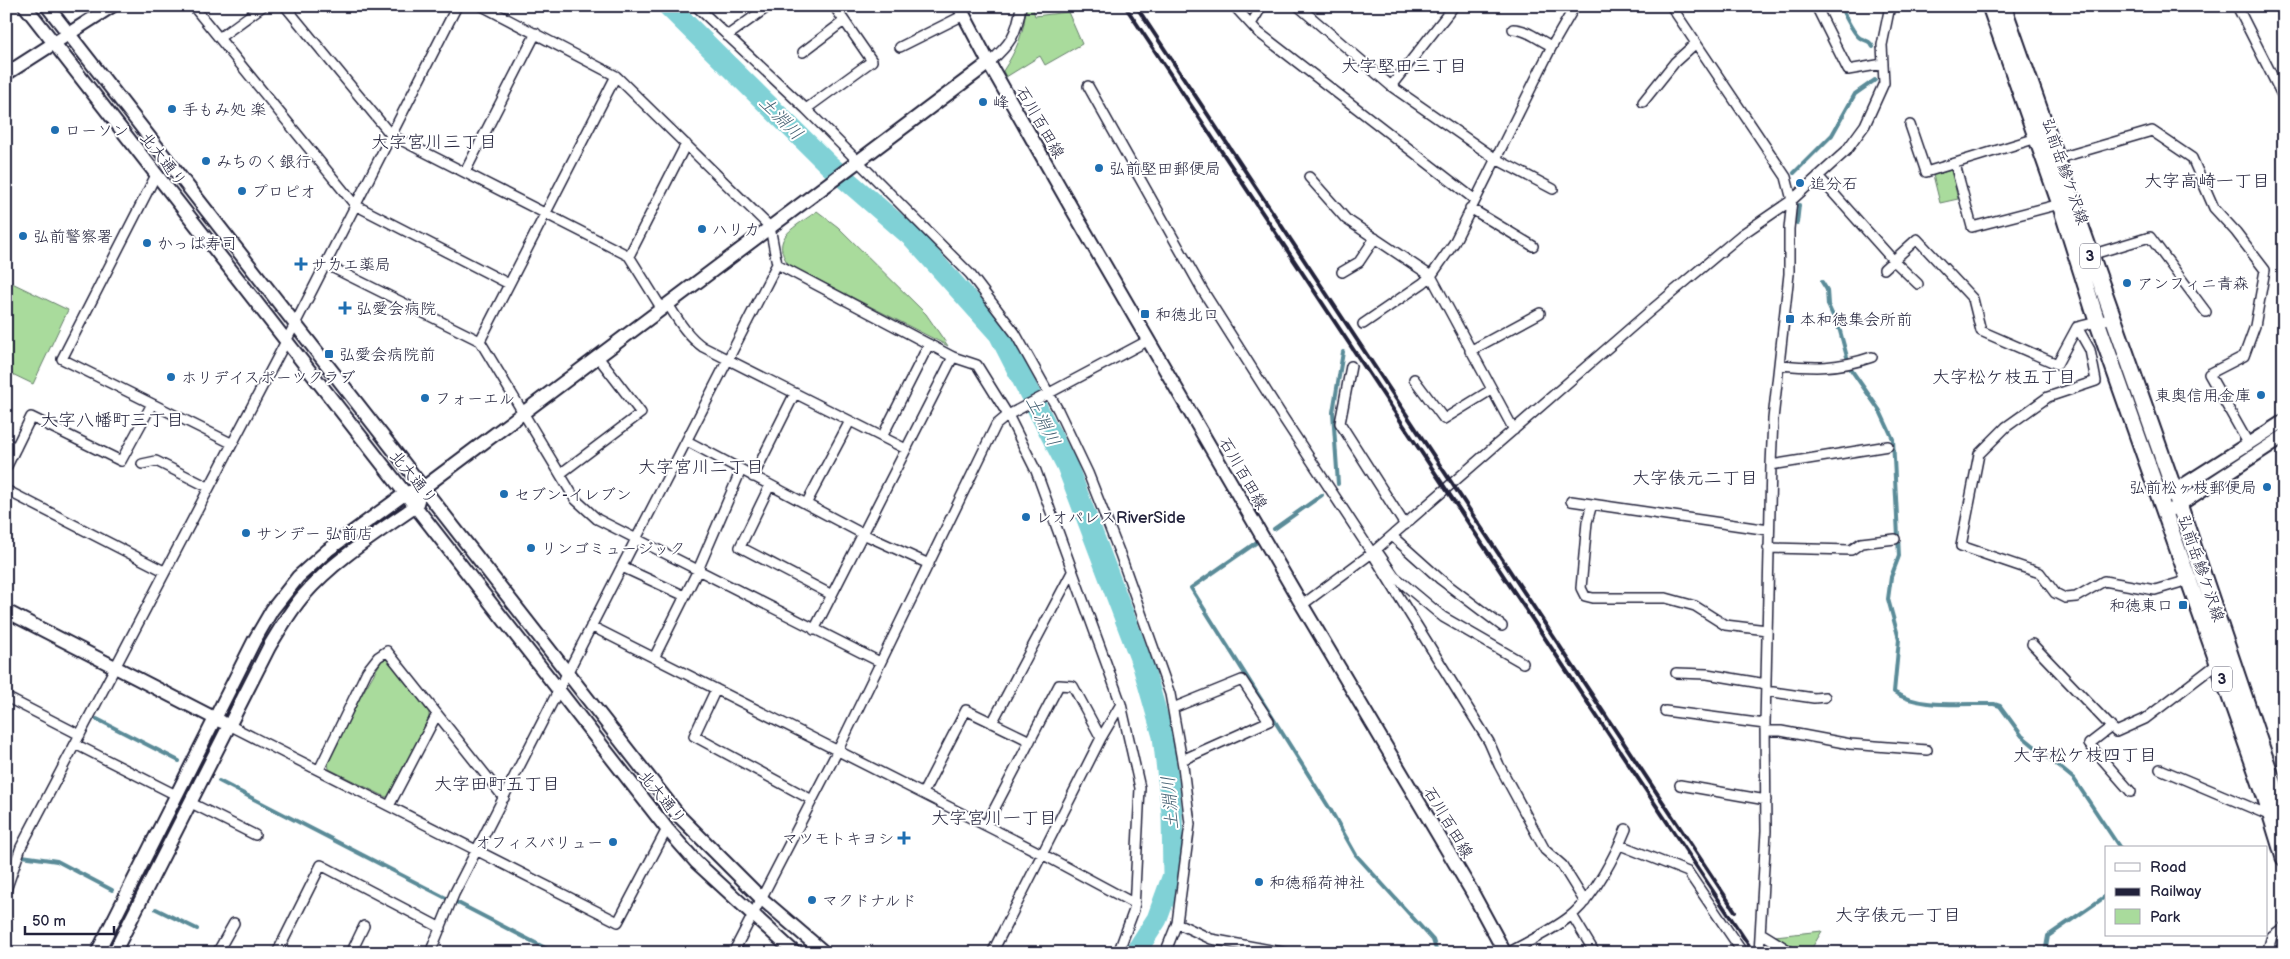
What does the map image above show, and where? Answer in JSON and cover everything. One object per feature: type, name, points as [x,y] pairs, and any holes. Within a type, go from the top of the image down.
[{"type":"main road","name":"弘前岳鰺ケ沢線","points":[[1990,6],[2060,204],[2084,257],[2097,321],[2217,664],[2277,815],[2284,858]]},
{"type":"main road","name":"3","points":[[2003,6],[2056,159],[2084,257],[2113,318],[2177,498],[2277,815]]},
{"type":"street","name":"北大通り","points":[[24,6],[667,829],[696,862],[796,953]]},
{"type":"street","points":[[47,6],[680,817],[762,899],[825,953]]},
{"type":"street","points":[[6,74],[112,6]]},
{"type":"street","points":[[193,6],[355,205],[509,284]]},
{"type":"street","points":[[219,38],[263,6]]},
{"type":"street","points":[[285,6],[391,134],[629,256],[665,306],[694,340],[729,360],[906,449]]},
{"type":"street","points":[[6,890],[21,848],[164,571],[295,324],[457,6]]},
{"type":"street","points":[[430,953],[454,894],[777,264],[770,227],[616,76],[482,6]]},
{"type":"street","points":[[696,6],[806,109],[856,163],[970,274],[1015,333],[1088,473],[1113,536],[1170,694],[1182,760],[1190,824],[1177,922],[1165,953]]},
{"type":"street","points":[[727,36],[769,6]]},
{"type":"street","points":[[806,109],[872,61],[834,6]]},
{"type":"street","points":[[97,953],[215,718],[272,610],[298,577],[328,550],[406,493],[423,488],[989,63],[1008,46],[1018,28],[1020,6]]},
{"type":"street","points":[[1234,6],[1251,24],[1472,204],[1533,246]]},
{"type":"street","points":[[1251,24],[1262,6]]},
{"type":"street","points":[[1298,6],[1391,86],[1496,159],[1553,190]]},
{"type":"street","points":[[1391,86],[1454,6]]},
{"type":"street","points":[[1671,6],[1786,177],[1792,200],[1789,229],[1789,274],[1770,465],[1765,727],[1766,800],[1759,953]]},
{"type":"street","points":[[1816,6],[1848,70],[1883,64]]},
{"type":"street","points":[[1302,605],[1392,536],[1649,312],[1734,241],[1768,215],[1792,200],[1846,151],[1865,125],[1884,83],[1882,45],[1890,6]]},
{"type":"street","points":[[2237,6],[2284,99]]},
{"type":"street","points":[[1363,324],[1431,276],[1454,242],[1572,8]]},
{"type":"street","points":[[900,47],[962,11]]},
{"type":"street","name":"石川百田線","points":[[962,11],[989,63],[1302,605],[1472,892],[1506,953]]},
{"type":"street","points":[[803,52],[844,21]]},
{"type":"street","points":[[1513,29],[1521,29],[1552,46]]},
{"type":"street","points":[[465,172],[536,33]]},
{"type":"street","points":[[1643,102],[1675,62],[1696,43]]},
{"type":"street","points":[[480,341],[616,76]]},
{"type":"street","points":[[1088,86],[1203,291],[1284,420],[1374,551],[1489,742],[1499,765],[1546,850],[1562,865],[1585,902]]},
{"type":"street","points":[[1910,125],[1926,172],[2037,138]]},
{"type":"street","points":[[2056,159],[2152,132],[2192,158],[2214,208],[2236,232],[2265,270],[2255,326],[2244,356],[2209,374],[2248,443]]},
{"type":"street","points":[[629,256],[686,144]]},
{"type":"street","points":[[1955,164],[1972,227],[2060,204]]},
{"type":"street","points":[[156,175],[62,359],[231,443]]},
{"type":"street","points":[[1818,176],[1893,260],[1918,284]]},
{"type":"street","points":[[1309,177],[1346,219],[1431,276],[1514,430]]},
{"type":"street","points":[[2084,257],[2150,237],[2206,312]]},
{"type":"street","points":[[1342,272],[1359,262],[1375,238]]},
{"type":"street","points":[[1884,269],[1917,239],[1973,299],[1981,331],[2057,364],[2077,327],[2113,318]]},
{"type":"street","points":[[325,264],[480,341],[575,499],[597,519],[880,662]]},
{"type":"street","points":[[777,264],[953,357],[977,365],[1011,414],[1036,471],[1121,704],[1140,788],[1135,904],[1118,953]]},
{"type":"street","points":[[1470,351],[1540,313]]},
{"type":"street","points":[[2077,327],[2090,350],[2096,381],[2048,397],[2006,427],[1979,454],[1961,546],[2040,573],[2055,593],[2065,598],[2076,597],[2104,581],[2156,590],[2203,576]]},
{"type":"street","points":[[733,953],[838,750],[996,425],[1046,394],[1149,340]]},
{"type":"street","points":[[882,437],[929,344]]},
{"type":"street","points":[[560,474],[641,413],[598,357]]},
{"type":"street","points":[[814,630],[953,357]]},
{"type":"street","points":[[1779,365],[1817,368],[1843,365],[1872,357]]},
{"type":"street","points":[[1351,366],[1340,423],[1405,525]]},
{"type":"street","points":[[1414,380],[1444,419],[1491,390]]},
{"type":"street","points":[[753,477],[795,393]]},
{"type":"street","points":[[6,468],[31,417],[121,461],[152,404]]},
{"type":"street","points":[[806,504],[850,421]]},
{"type":"street","points":[[2165,514],[2177,498],[2248,443],[2284,421]]},
{"type":"street","points":[[2160,499],[2177,498],[2284,436]]},
{"type":"street","points":[[687,441],[863,534],[929,564]]},
{"type":"street","points":[[6,443],[16,448]]},
{"type":"street","points":[[1770,465],[1888,446]]},
{"type":"street","points":[[142,464],[156,461],[208,487]]},
{"type":"street","points":[[654,658],[698,570],[741,470]]},
{"type":"street","points":[[770,485],[740,547],[832,595]]},
{"type":"street","points":[[114,953],[231,726],[269,647],[302,597],[345,555],[416,506],[423,488]]},
{"type":"street","points":[[6,490],[164,571]]},
{"type":"street","points":[[1571,501],[1769,530]]},
{"type":"street","points":[[1592,504],[1587,522],[1582,588],[1585,596],[1593,598],[1666,598],[1695,606],[1725,625],[1767,630]]},
{"type":"street","points":[[1392,536],[1440,579],[1502,626]]},
{"type":"street","points":[[1768,548],[1851,550],[1861,543],[1895,538]]},
{"type":"street","points":[[1374,551],[1394,576],[1442,617],[1523,663]]},
{"type":"street","points":[[622,567],[685,596]]},
{"type":"street","points":[[992,723],[1072,572]]},
{"type":"street","points":[[6,612],[618,922],[667,829]]},
{"type":"street","points":[[591,626],[986,825],[1135,904]]},
{"type":"street","points":[[2032,644],[2116,732],[2145,719],[2217,664]]},
{"type":"street","points":[[319,770],[367,672],[378,657],[387,651],[504,798]]},
{"type":"street","points":[[1676,673],[1707,674],[1814,698],[1825,697]]},
{"type":"street","points":[[1172,708],[1242,680],[1269,721],[1182,760]]},
{"type":"street","points":[[986,825],[1059,685],[1073,686],[1101,738]]},
{"type":"street","points":[[716,689],[694,736],[812,800]]},
{"type":"street","points":[[6,697],[80,735]]},
{"type":"street","points":[[992,953],[1101,738],[1121,704]]},
{"type":"street","points":[[923,793],[966,710],[1030,741]]},
{"type":"street","points":[[1664,711],[1765,727],[1850,744],[1927,750]]},
{"type":"street","points":[[389,806],[436,714]]},
{"type":"street","points":[[2111,727],[2089,744],[2131,792]]},
{"type":"street","points":[[75,744],[176,795]]},
{"type":"street","points":[[2160,769],[2277,815]]},
{"type":"street","points":[[1680,785],[1766,800]]},
{"type":"street","points":[[191,803],[255,834]]},
{"type":"street","points":[[1506,953],[1572,915],[1585,902],[1620,845],[1626,829]]},
{"type":"street","points":[[1620,845],[1688,872],[1743,953]]},
{"type":"street","points":[[277,953],[321,865],[441,928]]},
{"type":"street","points":[[1572,915],[1595,953]]},
{"type":"street","points":[[1177,922],[1211,939],[1287,953]]},
{"type":"street","points":[[216,953],[234,923]]},
{"type":"street","points":[[351,953],[364,926]]},
{"type":"street","points":[[2267,953],[2272,936],[2284,926]]},
{"type":"street","points":[[1761,933],[1793,953]]},
{"type":"green space","points":[[1032,6],[1035,16],[1068,12],[1082,44],[1045,65],[1040,56],[1006,77],[1003,71],[1019,40],[1024,24],[1026,7]]},
{"type":"green space","points":[[1951,170],[1958,199],[1940,203],[1933,175]]},
{"type":"green space","points":[[817,211],[838,227],[926,314],[948,346],[789,265],[783,255],[783,240],[787,233]]},
{"type":"green space","points":[[6,280],[68,310],[33,384],[6,371]]},
{"type":"green space","points":[[387,659],[429,712],[429,718],[391,796],[386,797],[329,769],[328,762],[358,701],[382,660]]},
{"type":"green space","points":[[1822,931],[1809,953],[1804,953],[1775,936]]},
{"type":"waterway","name":"土淵川","points":[[668,6],[829,165],[913,238],[999,334],[1067,466],[1143,666],[1163,736],[1172,814],[1173,875],[1157,919],[1135,953]]},
{"type":"waterway","points":[[1840,6],[1857,36],[1869,42],[1873,47]]},
{"type":"waterway","points":[[1794,173],[1832,135],[1855,94],[1875,80]]},
{"type":"waterway","points":[[1797,223],[1799,205]]},
{"type":"waterway","points":[[1822,282],[1827,290],[1828,305],[1840,331],[1850,368],[1880,411],[1893,439],[1899,556],[1891,577],[1888,599],[1899,639],[1894,692],[1915,701],[1928,703],[1994,704],[2000,706],[2022,736],[2074,779],[2119,846]]},
{"type":"waterway","points":[[1338,484],[1333,412],[1343,352]]},
{"type":"waterway","points":[[1274,529],[1322,495]]},
{"type":"waterway","points":[[1257,542],[1191,588],[1330,809],[1356,855],[1433,940],[1437,953]]},
{"type":"waterway","points":[[97,719],[179,761]]},
{"type":"waterway","points":[[219,781],[446,898]]},
{"type":"waterway","points":[[6,847],[22,856],[57,861],[112,890]]},
{"type":"waterway","points":[[2045,953],[2048,936],[2105,897]]},
{"type":"waterway","points":[[458,903],[555,953]]},
{"type":"waterway","points":[[156,909],[197,929]]},
{"type":"railway","points":[[1125,6],[1754,953]]},
{"type":"railway","points":[[1136,6],[1735,911]]},
{"type":"place","name":"峰","points":[[983,102]]},
{"type":"place","name":"手もみ処 楽","points":[[172,109]]},
{"type":"place","name":"ローソン","points":[[55,130]]},
{"type":"place","name":"みちのく銀行","points":[[206,161]]},
{"type":"place","name":"弘前堅田郵便局","points":[[1099,168]]},
{"type":"place","name":"追分石","points":[[1800,183]]},
{"type":"place","name":"プロピオ","points":[[242,191]]},
{"type":"place","name":"ハリカ","points":[[702,229]]},
{"type":"place","name":"弘前警察署","points":[[23,236]]},
{"type":"place","name":"かっぱ寿司","points":[[147,243]]},
{"type":"place","name":"サカエ薬局","points":[[301,264]]},
{"type":"place","name":"アンフィニ青森","points":[[2127,283]]},
{"type":"place","name":"弘愛会病院","points":[[345,308]]},
{"type":"place","name":"和徳北口","points":[[1145,314]]},
{"type":"place","name":"本和徳集会所前","points":[[1790,319]]},
{"type":"place","name":"弘愛会病院前","points":[[329,354]]},
{"type":"place","name":"ホリデイスポーツクラブ","points":[[171,377]]},
{"type":"place","name":"東奥信用金庫","points":[[2261,395]]},
{"type":"place","name":"フォーエル","points":[[425,398]]},
{"type":"place","name":"弘前松ヶ枝郵便局","points":[[2267,487]]},
{"type":"place","name":"セブン-イレブン","points":[[504,494]]},
{"type":"place","name":"レオパレスRiverSide","points":[[1026,517]]},
{"type":"place","name":"サンデー 弘前店","points":[[246,533]]},
{"type":"place","name":"リンゴミュージック","points":[[531,548]]},
{"type":"place","name":"和徳東口","points":[[2183,605]]},
{"type":"place","name":"マツモトキヨシ","points":[[904,838]]},
{"type":"place","name":"オフィスバリュー","points":[[613,842]]},
{"type":"place","name":"和徳稲荷神社","points":[[1259,882]]},
{"type":"place","name":"マクドナルド","points":[[812,900]]},
{"type":"district","name":"大字堅田三丁目","points":[[1404,66]]},
{"type":"district","name":"大字宮川三丁目","points":[[434,142]]},
{"type":"district","name":"大字高崎一丁目","points":[[2207,181]]},
{"type":"district","name":"大字松ケ枝五丁目","points":[[2004,377]]},
{"type":"district","name":"大字八幡町三丁目","points":[[112,420]]},
{"type":"district","name":"大字宮川二丁目","points":[[701,467]]},
{"type":"district","name":"大字俵元二丁目","points":[[1695,478]]},
{"type":"district","name":"大字松ケ枝四丁目","points":[[2085,755]]},
{"type":"district","name":"大字田町五丁目","points":[[497,784]]},
{"type":"district","name":"大字宮川一丁目","points":[[994,818]]},
{"type":"district","name":"大字俵元一丁目","points":[[1898,915]]}]
